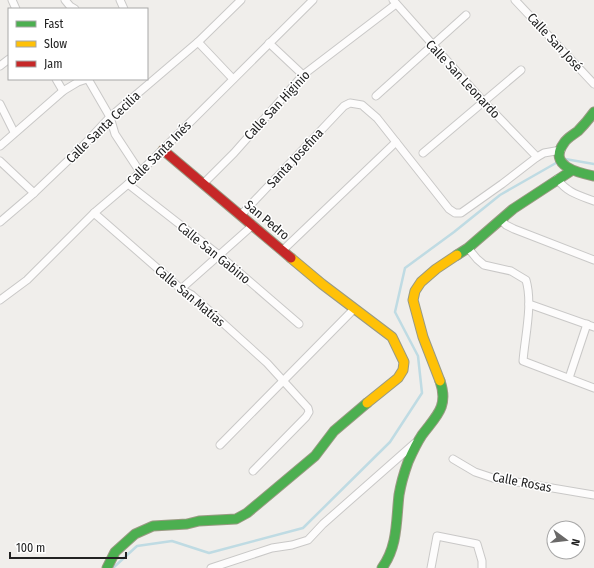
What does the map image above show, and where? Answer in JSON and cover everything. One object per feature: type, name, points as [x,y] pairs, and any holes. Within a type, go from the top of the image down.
[{"type":"street","points":[[65,0],[71,8],[77,0]]},
{"type":"street","name":"Calle Santa Cecilia","points":[[0,222],[34,193],[79,150],[110,117],[198,42],[241,0]]},
{"type":"street","name":"Calle Santa Inés","points":[[0,300],[27,280],[94,213],[128,184],[313,0]]},
{"type":"street","name":"Calle San José","points":[[515,0],[594,84]]},
{"type":"street","name":"Calle San Leonardo","points":[[394,2],[483,102],[537,156]]},
{"type":"street","name":"Calle San Higinio","points":[[203,184],[234,153],[303,75],[394,2]]},
{"type":"street","points":[[376,96],[466,15]]},
{"type":"street","points":[[198,42],[233,79]]},
{"type":"street","points":[[269,43],[303,75]]},
{"type":"street","points":[[0,66],[8,60]]},
{"type":"street","points":[[424,152],[521,70]]},
{"type":"street","points":[[57,80],[63,91]]},
{"type":"street","points":[[0,146],[14,132],[63,91],[84,80]]},
{"type":"street","points":[[88,80],[110,117],[115,134],[140,172]]},
{"type":"street","name":"Santa Josefina","points":[[241,215],[344,106],[350,103],[362,105],[368,110],[377,118],[396,142]]},
{"type":"street","points":[[0,104],[14,132]]},
{"type":"street","points":[[571,171],[561,156],[562,146],[580,130],[594,112]]},
{"type":"street","points":[[283,250],[396,142],[449,209],[455,213],[461,213],[469,208],[537,156],[544,153],[561,156]]},
{"type":"street","name":"San Pedro","points":[[107,568],[115,552],[135,534],[153,526],[236,519],[247,513],[315,456],[334,431],[398,378],[403,370],[404,362],[392,337],[354,309],[163,150]]},
{"type":"street","points":[[0,160],[34,193]]},
{"type":"street","points":[[211,568],[272,548],[292,545],[308,540],[328,520],[418,441],[439,415],[442,410],[444,399],[443,390],[423,337],[413,300],[421,282],[468,248],[513,209],[557,179],[571,171],[594,176]]},
{"type":"street","points":[[557,179],[563,187],[572,193],[594,201]]},
{"type":"street","name":"Calle San Gabino","points":[[128,184],[219,255],[299,324]]},
{"type":"street","name":"Calle San Matías","points":[[94,213],[181,289],[192,295],[260,356],[284,380],[308,408],[309,412],[253,471]]},
{"type":"street","points":[[501,220],[506,225],[514,229],[594,260]]},
{"type":"street","points":[[181,289],[253,225]]},
{"type":"street","points":[[468,248],[484,265],[511,271],[526,280],[529,304],[523,361],[594,388]]},
{"type":"street","points":[[529,304],[590,326],[569,378]]},
{"type":"street","points":[[220,445],[354,309]]},
{"type":"street","points":[[382,568],[391,556],[394,543],[401,482],[418,441]]},
{"type":"street","name":"Calle Rosas","points":[[453,459],[475,472],[493,478],[594,495]]},
{"type":"street","points":[[431,568],[437,536],[477,544],[482,561],[482,568]]},
{"type":"waterway","points":[[565,159],[594,164]]},
{"type":"waterway","points":[[113,568],[137,546],[172,541],[209,553],[303,528],[390,442],[422,393],[418,356],[395,312],[405,268],[454,232],[500,195],[556,163]]},
{"type":"traffic: fast","points":[[594,112],[578,131],[565,141],[559,157],[562,163],[567,167],[581,173],[594,176]]},
{"type":"traffic: fast","points":[[457,255],[468,248],[513,209],[571,171]]},
{"type":"traffic: fast","points":[[382,568],[394,542],[399,495],[408,462],[422,435],[440,411],[442,405],[443,398],[440,381]]},
{"type":"traffic: fast","points":[[107,568],[115,552],[135,534],[153,526],[236,519],[247,513],[315,456],[334,431],[367,403]]},
{"type":"traffic: slow","points":[[440,381],[423,337],[413,300],[415,291],[421,282],[436,269],[457,255]]},
{"type":"traffic: slow","points":[[291,258],[322,284],[392,337],[404,362],[403,370],[398,378],[367,403]]},
{"type":"traffic: jam","points":[[163,150],[291,258]]}]
